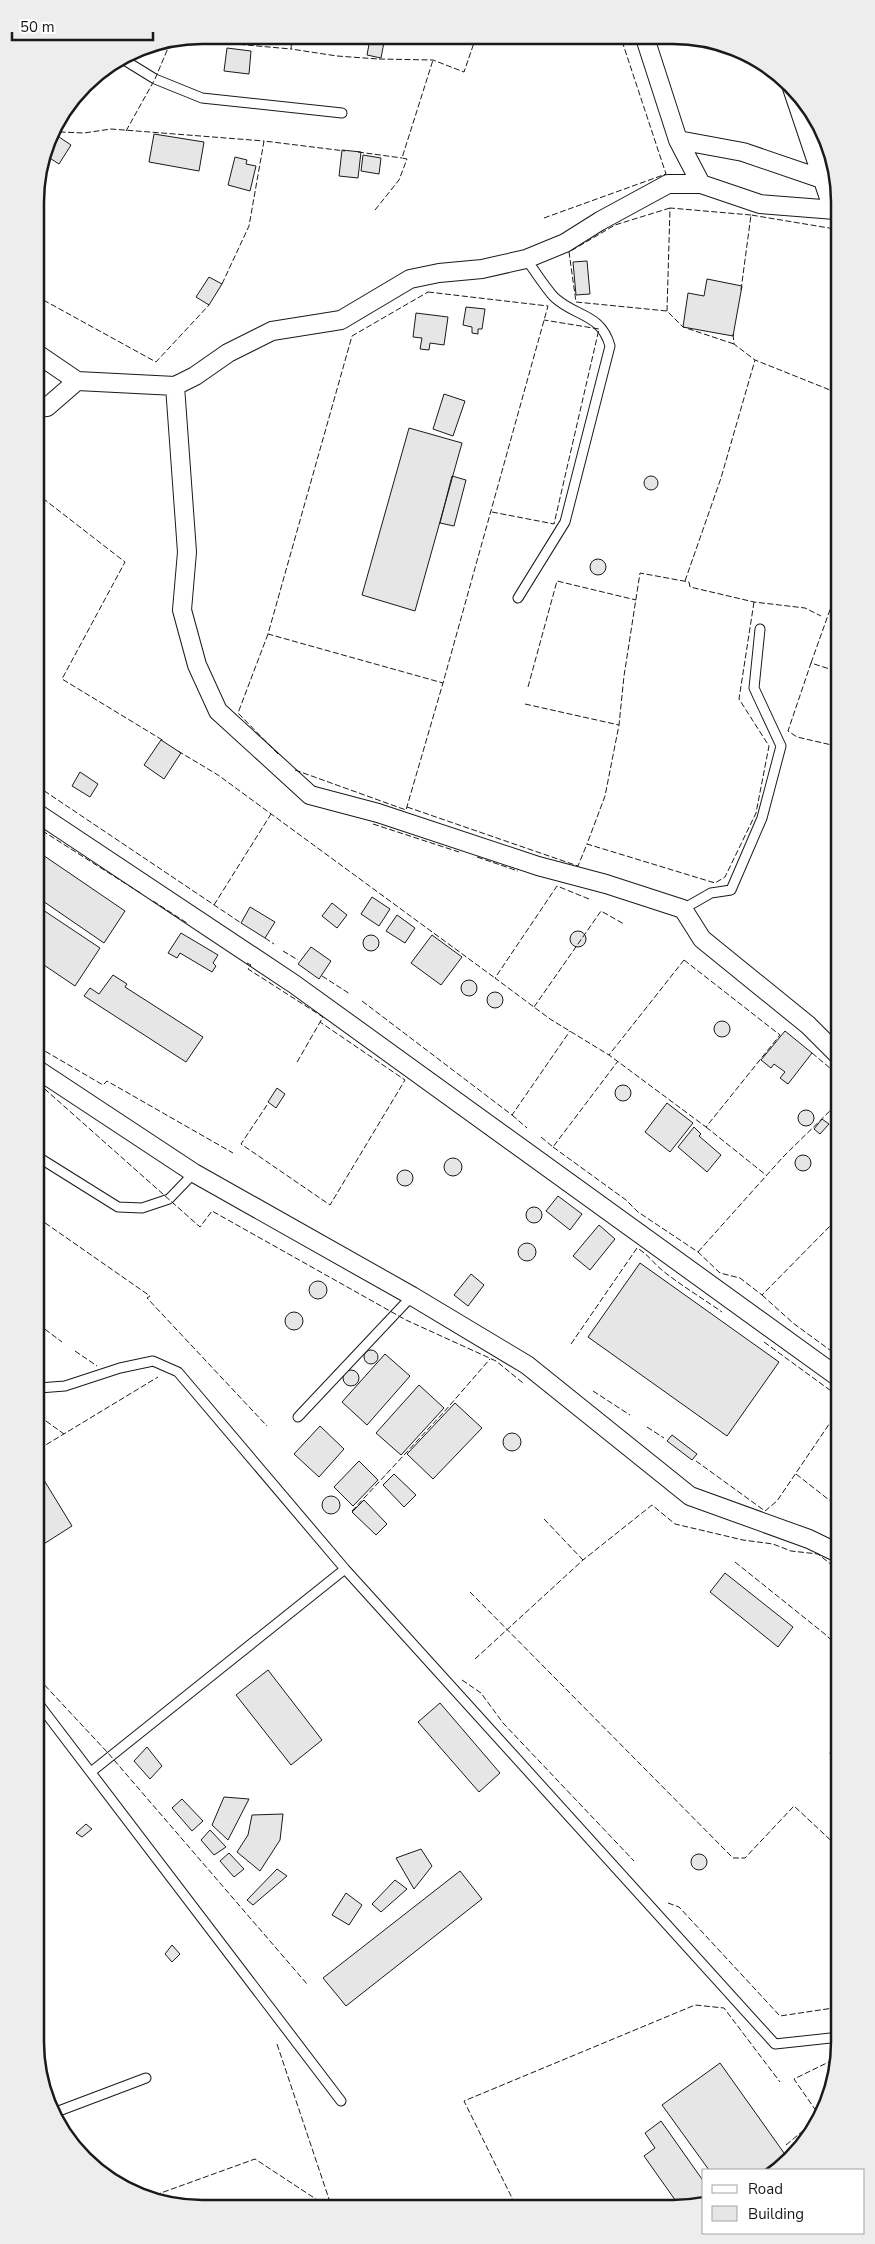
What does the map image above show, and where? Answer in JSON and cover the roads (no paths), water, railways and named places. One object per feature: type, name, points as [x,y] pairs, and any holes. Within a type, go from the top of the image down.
[{"type":"street","points":[[647,44],[678,140],[701,184]]},
{"type":"street","points":[[797,103],[831,202]]},
{"type":"street","points":[[678,140],[743,152],[822,179]]},
{"type":"street","points":[[44,358],[77,381],[175,386],[195,376],[228,353],[272,331],[341,320],[410,279],[439,273],[482,269],[526,259],[565,243],[600,221],[668,184],[701,184],[760,204],[831,210]]},
{"type":"street","points":[[44,408],[47,408],[77,381]]},
{"type":"street","points":[[175,386],[187,552],[182,610],[196,665],[218,711],[310,795],[378,813],[538,866],[606,884],[683,909],[702,940],[808,1025],[831,1048]]},
{"type":"street","points":[[44,818],[294,984],[831,1372]]},
{"type":"street","points":[[44,1074],[194,1173],[412,1296],[527,1365],[690,1496],[809,1538],[831,1550]]},
{"type":"lane","points":[[128,62],[155,79],[202,98],[342,113]]},
{"type":"lane","points":[[518,598],[565,522],[610,346],[607,335],[601,326],[585,314],[566,306],[553,296],[526,259]]},
{"type":"lane","points":[[683,909],[711,893],[731,890],[762,818],[781,746],[754,688],[760,629]]},
{"type":"lane","points":[[44,1161],[118,1207],[142,1208],[169,1199],[194,1173]]},
{"type":"lane","points":[[298,1417],[412,1296]]},
{"type":"lane","points":[[44,1388],[66,1386],[120,1368],[153,1361],[178,1372],[345,1569],[775,2044],[831,2038]]},
{"type":"lane","points":[[90,1772],[345,1569]]},
{"type":"lane","points":[[44,1711],[341,2101]]},
{"type":"lane","points":[[60,2111],[146,2078]]}]
